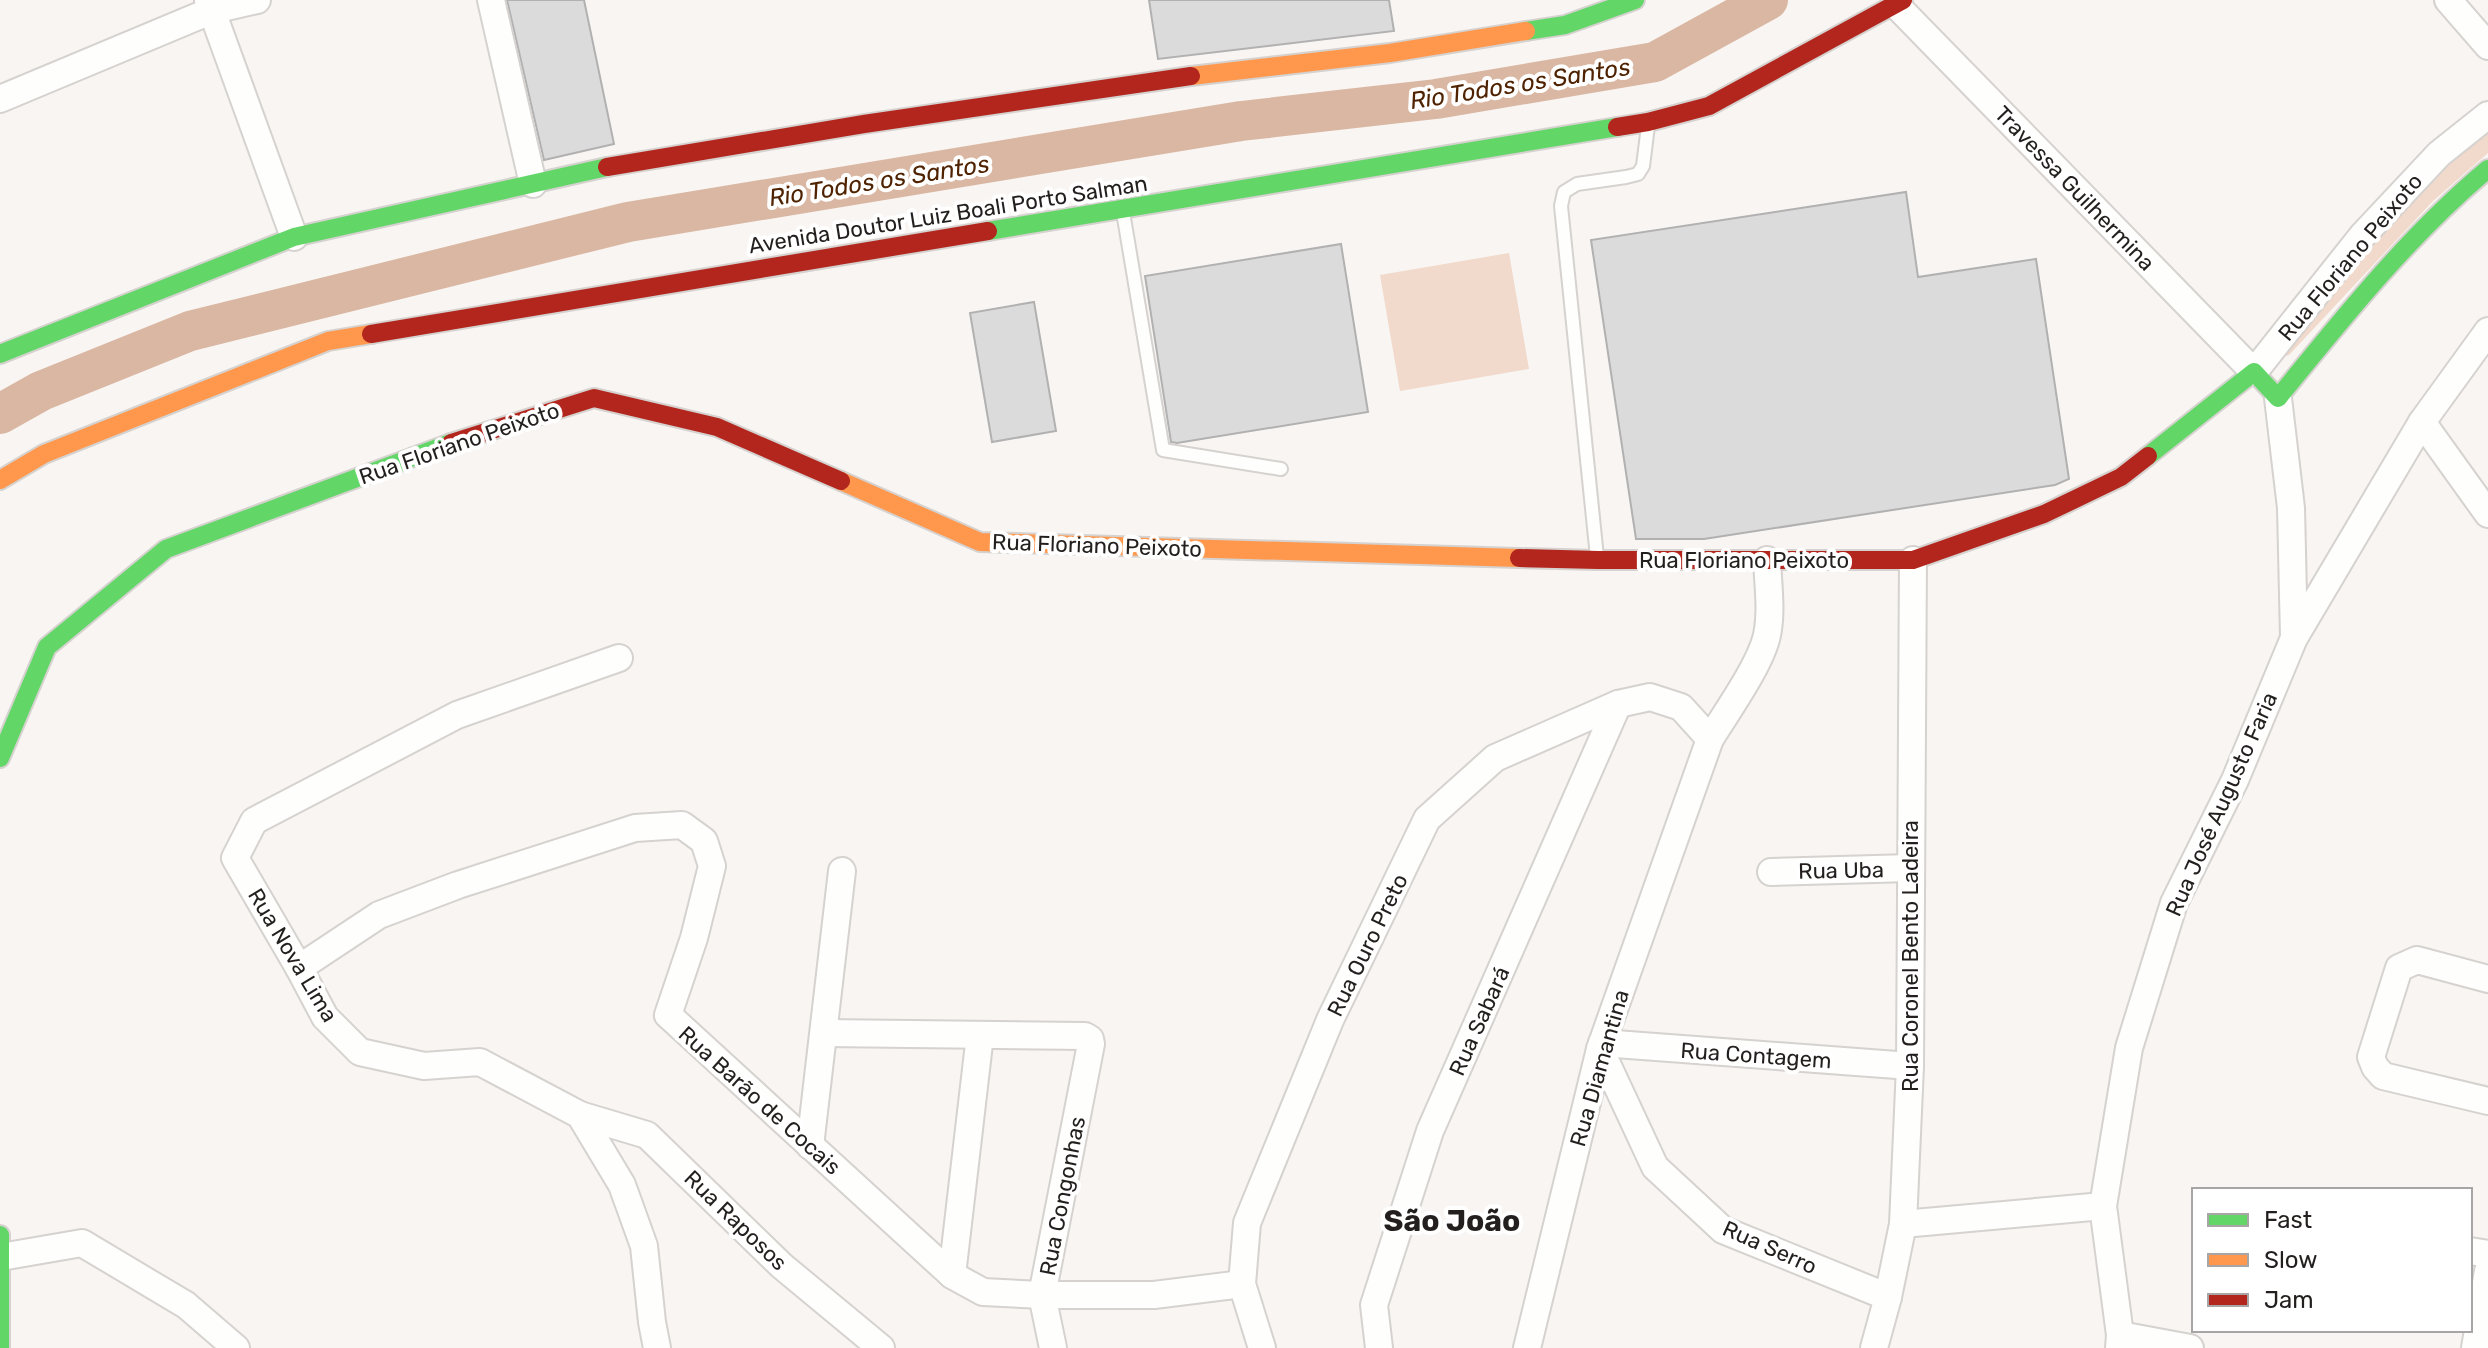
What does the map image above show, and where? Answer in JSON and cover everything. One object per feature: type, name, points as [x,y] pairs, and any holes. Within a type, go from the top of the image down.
[{"type":"street","points":[[0,99],[210,5],[257,0]]},
{"type":"street","points":[[491,0],[533,184]]},
{"type":"street","points":[[0,354],[294,237],[618,165],[1157,80],[1390,53],[1565,25],[1635,0]]},
{"type":"street","points":[[2448,0],[2488,46]]},
{"type":"street","name":"Avenida Doutor Luiz Boali Porto Salman","points":[[0,480],[44,454],[328,341],[1648,122],[1709,106],[1899,2]]},
{"type":"street","name":"Travessa Guilhermina","points":[[1899,2],[2254,372]]},
{"type":"street","points":[[210,5],[294,237]]},
{"type":"street","name":"Rua Floriano Peixoto","points":[[0,758],[47,647],[166,549],[435,448],[594,398],[717,427],[980,542],[1598,560],[1913,560],[2044,514],[2121,477],[2200,417],[2254,372],[2362,236],[2439,154],[2488,115]]},
{"type":"street","points":[[2254,372],[2278,398],[2403,252],[2488,169]]},
{"type":"street","name":"Rua José Augusto Faria","points":[[2119,1342],[2103,1206],[2129,1048],[2174,903],[2235,780],[2294,638],[2422,422],[2488,331]]},
{"type":"street","name":"Rua José Augusto Faria","points":[[2278,398],[2291,508],[2294,638]]},
{"type":"street","points":[[2422,422],[2488,514]]},
{"type":"street","name":"Rua Diamantina","points":[[1527,1348],[1601,1046],[1710,739],[1760,654],[1767,635],[1767,560]]},
{"type":"street","name":"Rua Coronel Bento Ladeira","points":[[1874,1348],[1903,1224],[1910,1066],[1913,560]]},
{"type":"street","name":"Rua Nova Lima","points":[[580,1115],[480,1062],[424,1066],[360,1052],[325,1017],[235,858],[254,821],[457,715],[619,658]]},
{"type":"street","name":"Rua Ouro Preto","points":[[1242,1284],[1247,1223],[1330,1020],[1427,819],[1495,758],[1618,704],[1650,697],[1681,707],[1710,739]]},
{"type":"street","name":"Rua Sabará","points":[[1379,1348],[1374,1305],[1430,1131],[1618,704]]},
{"type":"street","name":"Rua Barão de Cocais","points":[[299,968],[379,915],[458,885],[635,828],[682,825],[704,841],[712,866],[694,938],[668,1015],[952,1275],[983,1292],[1042,1295],[1154,1295],[1242,1284]]},
{"type":"street","name":"Rua Uba","points":[[1771,872],[1910,868]]},
{"type":"street","points":[[810,1146],[842,871]]},
{"type":"street","points":[[2488,979],[2417,960],[2399,968],[2371,1057],[2383,1076],[2488,1101]]},
{"type":"street","points":[[824,1033],[980,1035],[952,1275]]},
{"type":"street","name":"Rua Congonhas","points":[[980,1035],[1085,1036],[1090,1039],[1042,1295],[1053,1348]]},
{"type":"street","name":"Rua Contagem","points":[[1601,1046],[1910,1066]]},
{"type":"street","name":"Rua Serro","points":[[1601,1046],[1655,1167],[1723,1230],[1888,1297]]},
{"type":"street","points":[[580,1115],[622,1185],[644,1246],[657,1348]]},
{"type":"street","name":"Rua Raposos","points":[[580,1115],[647,1135],[782,1266],[881,1348]]},
{"type":"street","points":[[1903,1224],[2103,1206]]},
{"type":"street","points":[[0,1348],[1,1246],[82,1243],[186,1305],[236,1348]]},
{"type":"street","points":[[2475,1348],[2488,1271]]},
{"type":"street","points":[[1242,1284],[1262,1348]]},
{"type":"street","points":[[2119,1342],[2190,1348]]},
{"type":"lane","points":[[1598,560],[1561,206],[1564,192],[1577,184],[1638,174],[1643,166],[1648,122]]},
{"type":"lane","points":[[1123,209],[1163,450],[1281,469]]},
{"type":"shaded area","points":[[2488,125],[2488,153],[2433,201],[2289,355],[2267,363],[2421,185]]},
{"type":"shaded area","points":[[1509,253],[1529,369],[1400,391],[1380,275]]},
{"type":"building","points":[[507,0],[584,0],[614,144],[544,160]]},
{"type":"building","points":[[1149,0],[1389,0],[1394,31],[1158,59]]},
{"type":"building","points":[[1906,192],[1918,277],[2036,259],[2069,479],[2055,485],[1704,539],[1636,539],[1591,240]]},
{"type":"building","points":[[1341,244],[1368,412],[1171,442],[1145,276]]},
{"type":"building","points":[[1034,302],[1056,431],[992,442],[970,313]]},
{"type":"waterway","name":"Rio Todos os Santos","points":[[0,414],[41,391],[190,331],[628,222],[1241,121],[1436,99],[1655,62],[1768,0]]},
{"type":"traffic: fast","points":[[1526,31],[1565,25],[1635,0]]},
{"type":"traffic: fast","points":[[988,231],[1617,127]]},
{"type":"traffic: fast","points":[[0,354],[294,237],[607,167]]},
{"type":"traffic: fast","points":[[2148,456],[2254,372],[2278,398],[2404,249],[2488,169]]},
{"type":"traffic: fast","points":[[0,758],[47,647],[166,549],[451,443]]},
{"type":"traffic: fast","points":[[0,1235],[0,1348]]},
{"type":"traffic: slow","points":[[1191,76],[1390,53],[1526,31]]},
{"type":"traffic: slow","points":[[0,480],[44,454],[328,341],[371,334]]},
{"type":"traffic: slow","points":[[841,481],[980,542],[1519,558]]},
{"type":"traffic: jam","points":[[1617,127],[1709,106],[1903,0]]},
{"type":"traffic: jam","points":[[607,167],[864,124],[1191,76]]},
{"type":"traffic: jam","points":[[371,334],[988,231]]},
{"type":"traffic: jam","points":[[451,443],[594,398],[717,427],[841,481]]},
{"type":"traffic: jam","points":[[1519,558],[1913,560],[2044,514],[2121,477],[2148,456]]},
{"type":"district","name":"São João","points":[[1452,1221]]}]
